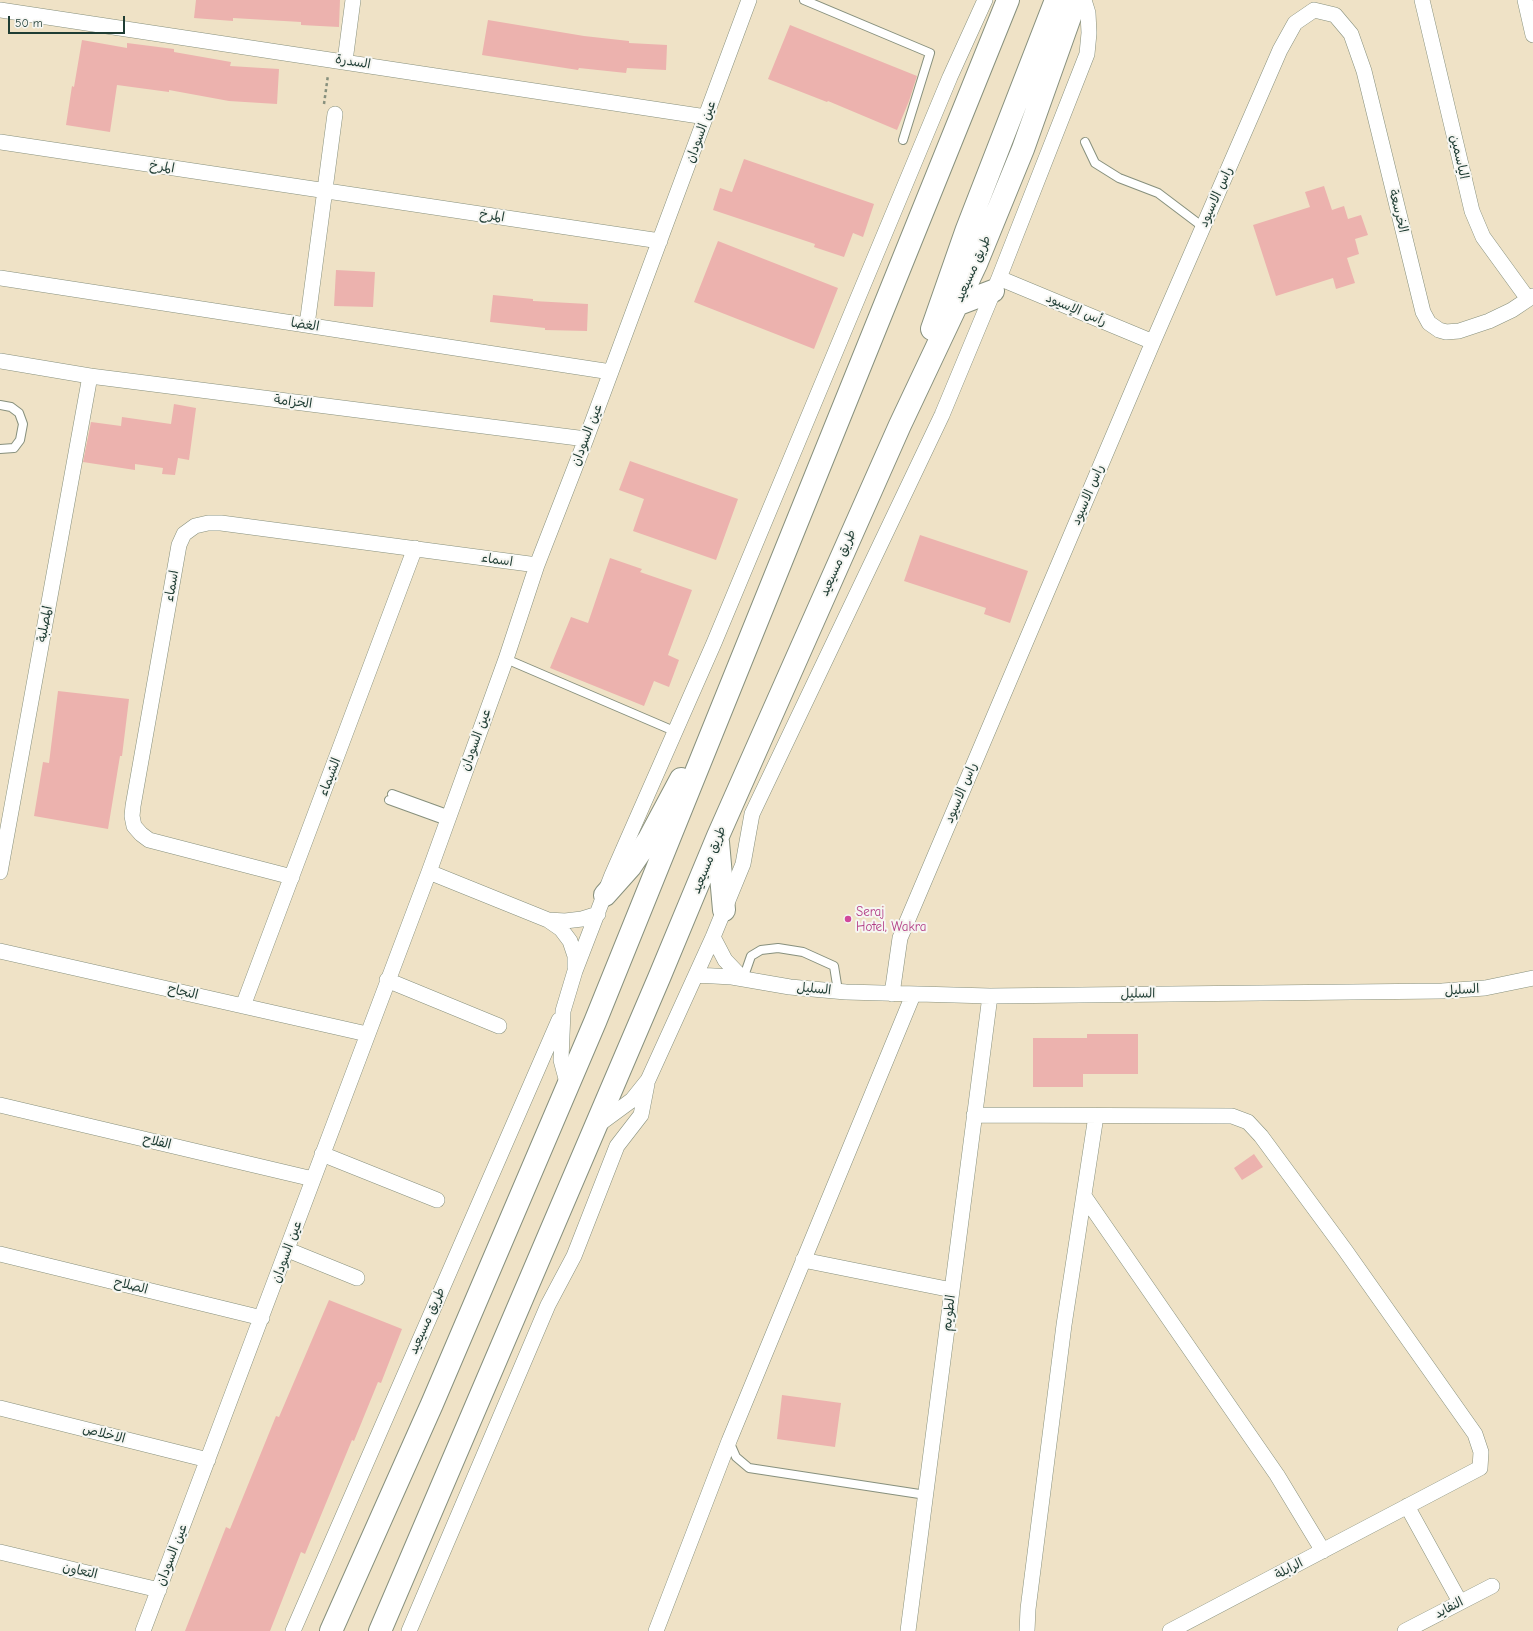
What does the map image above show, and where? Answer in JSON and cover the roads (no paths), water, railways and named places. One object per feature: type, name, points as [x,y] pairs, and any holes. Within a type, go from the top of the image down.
[{"type":"highway","points":[[331,1631],[432,1404],[568,1086],[735,678],[1008,0]]},
{"type":"highway","points":[[900,425],[946,286],[1056,0]]},
{"type":"highway","name":"طريق مسيعيد","points":[[381,1630],[597,1125],[718,836],[900,425],[976,264],[1023,149],[1076,0]]},
{"type":"highway","points":[[956,305],[996,285]]},
{"type":"highway","points":[[602,904],[649,839],[735,678]]},
{"type":"highway","points":[[718,836],[724,910]]},
{"type":"street","points":[[337,60],[353,0]]},
{"type":"street","name":"عين السودان","points":[[144,1631],[288,1250],[366,1034],[429,872],[506,659],[537,565],[660,242],[749,0]]},
{"type":"street","name":"طريق مسيعيد","points":[[293,1631],[563,1011],[575,971],[612,875],[714,643],[950,78],[985,0]]},
{"type":"street","name":"طريق مسيعيد","points":[[409,1631],[548,1305],[574,1256],[617,1146],[641,1115],[648,1080],[713,937],[743,862],[752,814],[942,415],[996,285],[1087,54],[1090,33],[1088,13],[1084,0]]},
{"type":"street","name":"الياسمين","points":[[1422,0],[1472,211],[1483,237],[1531,297]]},
{"type":"street","points":[[1525,0],[1533,35]]},
{"type":"street","name":"السدرة","points":[[0,10],[706,117]]},
{"type":"street","name":"الخرسعة","points":[[1314,10],[1336,15],[1351,34],[1364,72],[1424,312],[1429,323],[1439,330],[1446,332],[1459,331],[1490,321],[1512,310],[1531,297]]},
{"type":"street","name":"راس الاسيود","points":[[892,994],[900,938],[1153,342],[1284,43],[1295,23],[1314,10]]},
{"type":"street","points":[[307,325],[335,114]]},
{"type":"street","name":"المرخ","points":[[0,142],[660,242]]},
{"type":"street","name":"الغضا","points":[[0,278],[611,372]]},
{"type":"street","name":"رأس الإسيود","points":[[996,285],[1153,342]]},
{"type":"street","name":"الخزامة","points":[[0,361],[90,376],[586,439]]},
{"type":"street","name":"المصلبة","points":[[0,872],[90,376]]},
{"type":"street","name":"اسماء","points":[[292,878],[149,840],[134,826],[132,816],[133,806],[179,545],[184,534],[194,526],[208,523],[416,548],[537,565]]},
{"type":"street","name":"الشيماء","points":[[243,1006],[416,548]]},
{"type":"street","points":[[429,872],[548,920],[561,929],[570,941],[575,956],[575,971]]},
{"type":"street","points":[[548,920],[565,921],[582,919],[602,904]]},
{"type":"street","points":[[713,937],[725,960],[743,979]]},
{"type":"street","name":"النجاح","points":[[0,951],[366,1034]]},
{"type":"street","name":"السليل","points":[[696,976],[720,975],[790,987],[838,991],[913,995],[990,996],[1442,991],[1486,988],[1533,978]]},
{"type":"street","points":[[387,980],[499,1026]]},
{"type":"street","points":[[656,1631],[729,1441],[913,995]]},
{"type":"street","name":"الطويم","points":[[908,1631],[990,996]]},
{"type":"street","name":"طريق مسيعيد","points":[[563,1011],[560,1060],[568,1086]]},
{"type":"street","name":"طريق مسيعيد","points":[[597,1125],[632,1100],[648,1080]]},
{"type":"street","name":"الفلاح","points":[[0,1105],[313,1179]]},
{"type":"street","points":[[974,1115],[1096,1116],[1064,1324],[1028,1609],[1027,1631]]},
{"type":"street","name":"الرابلة","points":[[1096,1116],[1232,1116],[1248,1122],[1261,1136],[1345,1250],[1475,1434],[1481,1452],[1480,1468],[1170,1631]]},
{"type":"street","points":[[322,1154],[438,1200]]},
{"type":"street","points":[[1084,1196],[1277,1475],[1323,1551]]},
{"type":"street","points":[[288,1250],[357,1278]]},
{"type":"street","name":"الصلاح","points":[[0,1254],[262,1318]]},
{"type":"street","points":[[804,1260],[952,1290]]},
{"type":"street","name":"الاخلاص","points":[[0,1408],[208,1460]]},
{"type":"street","points":[[1407,1506],[1460,1602]]},
{"type":"street","name":"التعاون","points":[[0,1552],[159,1590]]},
{"type":"street","name":"النفايد","points":[[1405,1631],[1492,1586]]},
{"type":"lane","points":[[804,0],[930,53],[903,140]]},
{"type":"lane","points":[[1085,142],[1095,163],[1119,178],[1158,193],[1203,227]]},
{"type":"lane","points":[[0,405],[11,407],[19,413],[23,424],[20,440],[14,448],[0,449]]},
{"type":"lane","points":[[506,659],[674,731]]},
{"type":"lane","points":[[391,797],[448,818]]},
{"type":"lane","points":[[743,979],[751,956],[761,950],[778,948],[803,952],[834,966],[838,991]]},
{"type":"lane","points":[[729,1441],[736,1457],[749,1468],[926,1494]]},
{"type":"place","name":"Seraj Hotel, Wakra","points":[[848,919]]}]
